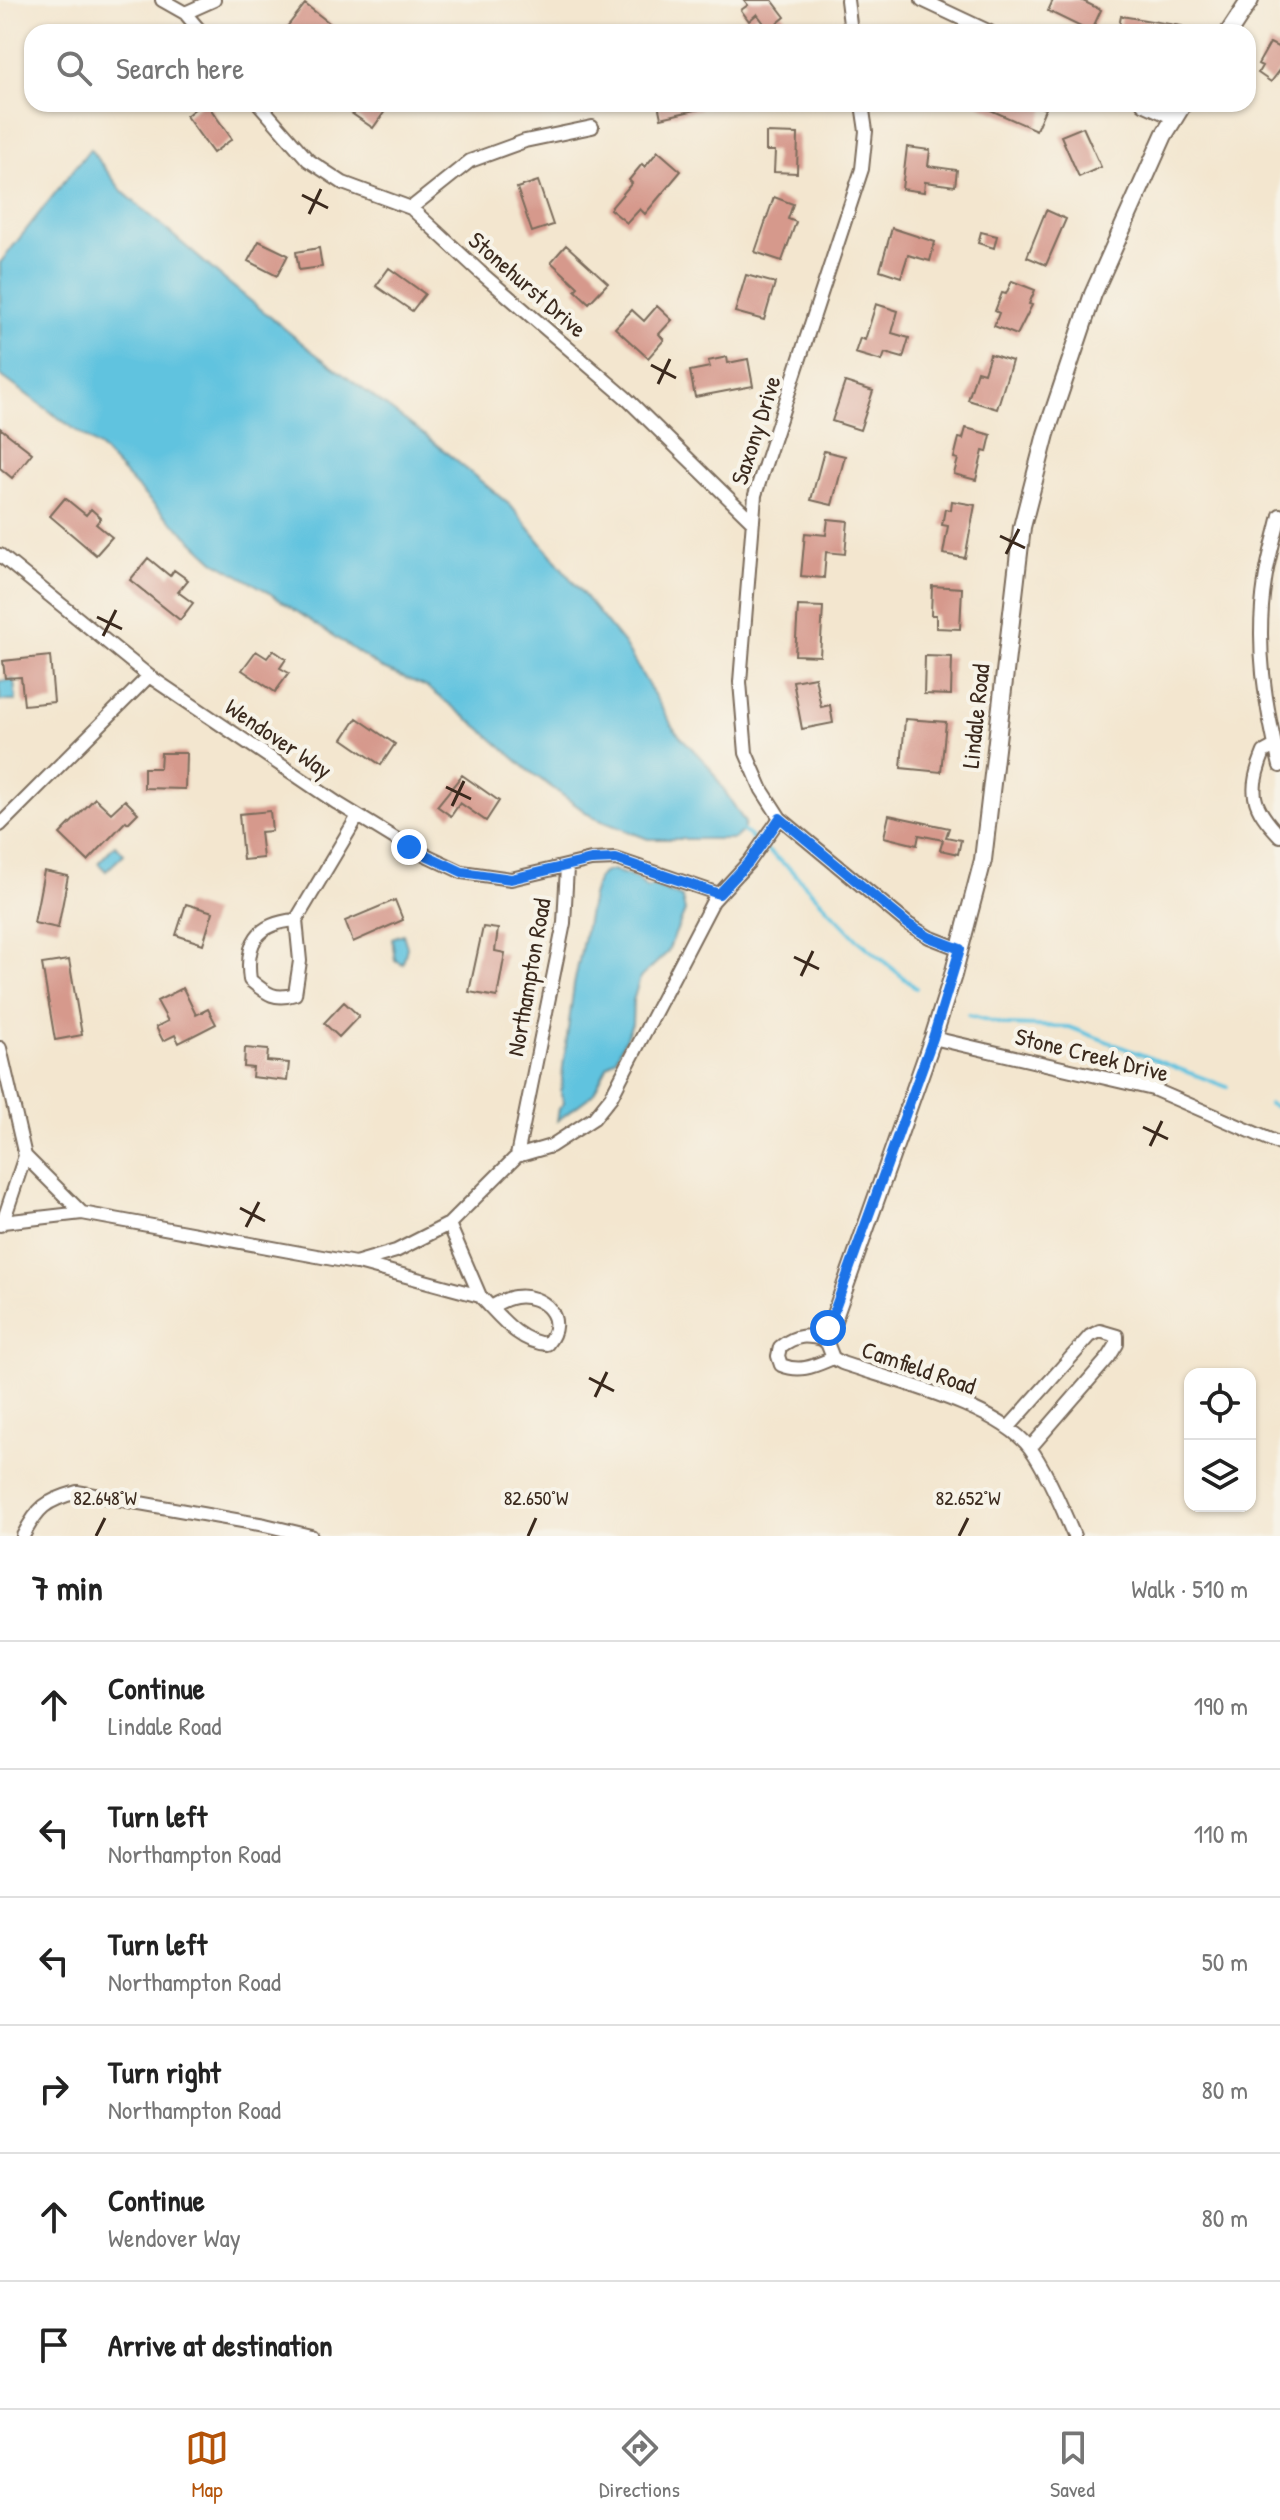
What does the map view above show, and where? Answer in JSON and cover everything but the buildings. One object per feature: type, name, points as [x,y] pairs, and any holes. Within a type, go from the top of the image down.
[{"type":"street","points":[[162,0],[185,13],[194,24]]},
{"type":"street","points":[[185,13],[214,0]]},
{"type":"street","points":[[847,0],[850,24]]},
{"type":"street","points":[[922,0],[973,24]]},
{"type":"street","points":[[1234,24],[1250,0]]},
{"type":"street","name":"Stonehurst Drive","points":[[266,112],[308,160],[343,183],[411,208],[625,397],[753,522]]},
{"type":"street","name":"Saxony Drive","points":[[780,818],[762,790],[746,753],[743,725],[740,682],[755,495],[862,169],[866,131],[863,112]]},
{"type":"street","name":"Lindale Road","points":[[826,1340],[933,1038],[983,860],[1022,527],[1046,434],[1093,294],[1164,135],[1178,112]]},
{"type":"street","points":[[411,208],[470,161],[525,141],[592,127]]},
{"type":"street","points":[[1280,515],[1265,583],[1261,654],[1268,718],[1280,766]]},
{"type":"street","name":"Wendover Way","points":[[0,555],[149,676],[409,847],[462,872],[511,879],[567,867]]},
{"type":"street","points":[[0,825],[149,676]]},
{"type":"street","points":[[1275,746],[1264,752],[1254,789],[1260,814],[1280,836]]},
{"type":"street","points":[[296,920],[279,921],[250,946],[247,959],[250,980],[272,997],[284,998],[295,994],[300,961],[296,920],[358,816]]},
{"type":"street","points":[[355,1263],[396,1251],[449,1224],[517,1156],[551,1146],[594,1118],[611,1097],[719,894],[749,862],[780,818],[908,924],[929,937],[960,949]]},
{"type":"street","name":"Northampton Road","points":[[517,1156],[564,923],[567,867],[591,860],[616,859],[719,894]]},
{"type":"street","name":"Stone Creek Drive","points":[[933,1038],[1153,1089],[1280,1144]]},
{"type":"street","points":[[0,1048],[25,1156],[82,1213]]},
{"type":"street","points":[[25,1156],[1,1224],[82,1213],[355,1263],[480,1296]]},
{"type":"street","points":[[449,1224],[480,1296],[491,1307],[522,1337],[547,1344],[556,1334],[557,1321],[548,1306],[533,1299],[516,1297],[491,1307]]},
{"type":"street","points":[[1008,1428],[1090,1336],[1100,1331],[1117,1336],[1117,1344],[1109,1357],[1030,1448]]},
{"type":"street","points":[[826,1340],[804,1334],[791,1338],[780,1347],[778,1356],[781,1365],[807,1369],[833,1358]]},
{"type":"street","name":"Camfield Road","points":[[826,1340],[833,1358],[842,1363],[976,1409],[1008,1428],[1030,1448],[1074,1536]]},
{"type":"street","points":[[23,1536],[37,1509],[57,1497],[77,1492],[264,1530],[311,1536]]},
{"type":"water","points":[[90,149],[123,192],[219,275],[511,506],[624,644],[676,732],[708,765],[745,823],[743,831],[734,839],[648,839],[594,818],[528,770],[427,687],[381,668],[265,590],[214,561],[152,503],[100,448],[0,375],[0,263]]},
{"type":"water","points":[[14,680],[16,701],[0,701],[0,681]]},
{"type":"water","points":[[115,845],[124,854],[106,871],[98,863]]},
{"type":"water","points":[[612,870],[638,879],[646,888],[654,886],[682,898],[685,911],[667,953],[640,978],[633,1001],[632,1024],[616,1058],[608,1065],[593,1094],[557,1121],[559,1109],[564,1103],[561,1092],[563,1067],[574,985],[592,896],[597,880],[603,873]]},
{"type":"water","points":[[403,934],[407,947],[403,964],[395,960],[392,938]]},
{"type":"waterway","points":[[743,831],[789,868],[857,939],[916,988]]},
{"type":"waterway","points":[[969,1015],[1006,1025],[1069,1027],[1227,1087]]},
{"type":"waterway","points":[[1269,1104],[1280,1109]]},
{"type":"route","points":[[409,847],[462,872],[511,879],[591,860],[616,859],[719,894],[749,862],[780,818],[908,924],[929,937],[960,949],[933,1038],[828,1328]]}]
